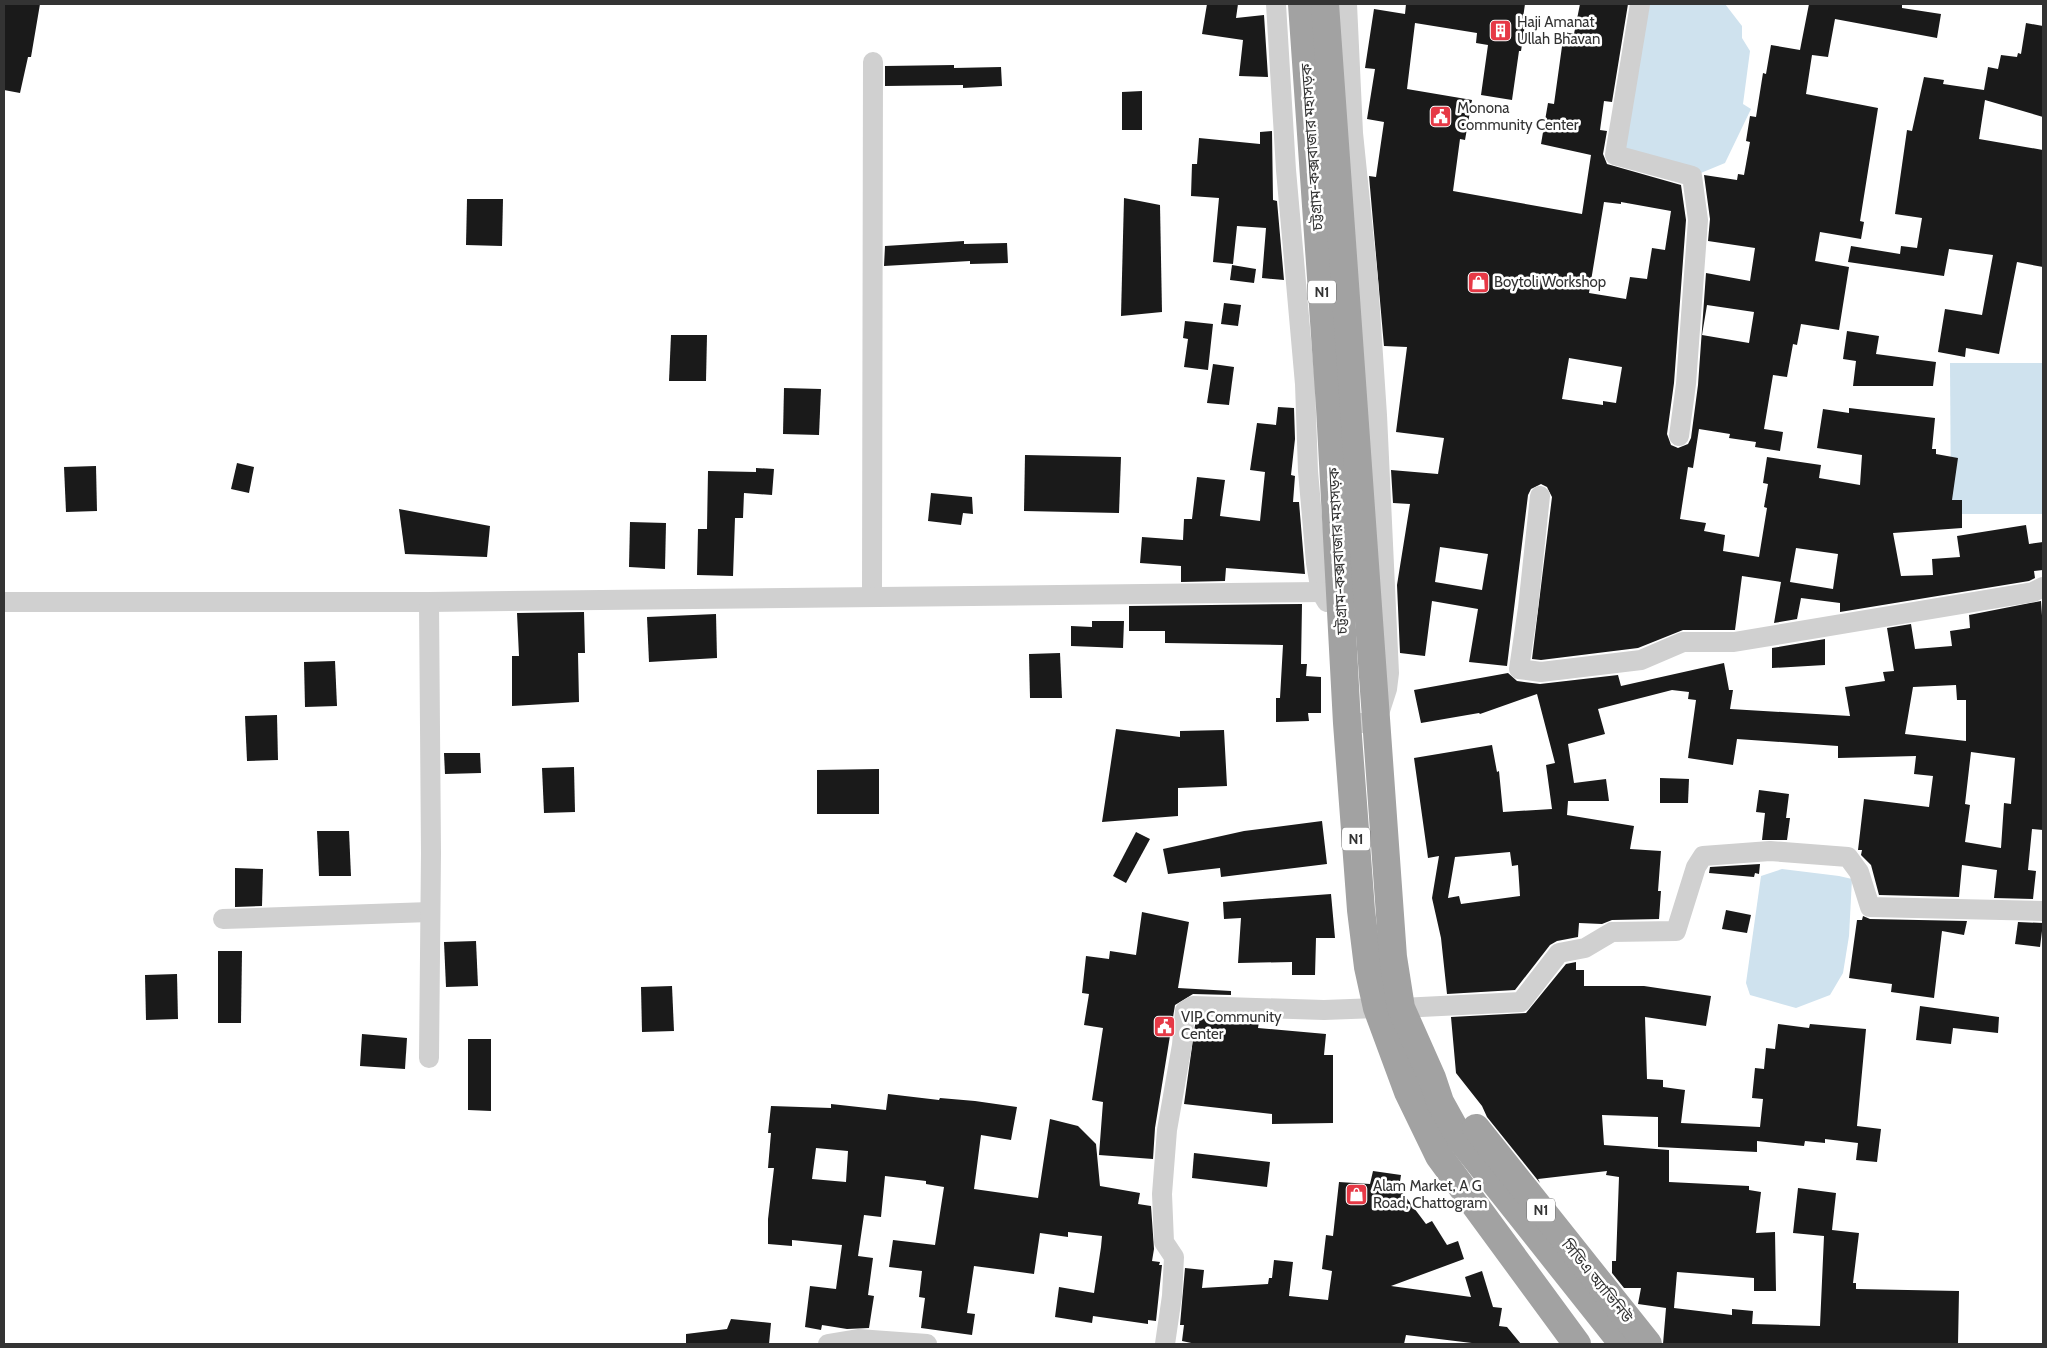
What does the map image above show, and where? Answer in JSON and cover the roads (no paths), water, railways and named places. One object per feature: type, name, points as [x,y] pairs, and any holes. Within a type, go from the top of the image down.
[{"type":"highway","name":"চট্টগ্রাম-কক্সবাজার মহাসড়ক","points":[[1302,4],[1330,407],[1347,723],[1361,910],[1368,967],[1389,1008],[1432,1078]]},
{"type":"highway","name":"চট্টগ্রাম-কক্সবাজার মহাসড়ক","points":[[1325,4],[1393,957],[1389,1008],[1408,1092]]},
{"type":"highway","points":[[1432,1078],[1454,1145]]},
{"type":"highway","name":"সিডিএ অ্যাভিনিউ","points":[[1432,1078],[1480,1133],[1648,1344]]},
{"type":"highway","points":[[1408,1092],[1454,1145]]},
{"type":"highway","name":"N1","points":[[1408,1092],[1440,1156],[1577,1344]]},
{"type":"highway","name":"N1","points":[[1454,1145],[1598,1344]]},
{"type":"highway","name":"N1","points":[[1454,1145],[1623,1344]]},
{"type":"street","points":[[1276,4],[1286,170],[1305,384],[1308,471],[1316,563],[1321,592],[1342,628]]},
{"type":"street","points":[[1347,4],[1353,133],[1368,280],[1377,415],[1389,673],[1387,689],[1376,723],[1347,723]]},
{"type":"street","points":[[1640,4],[1615,155],[1692,176],[1698,220],[1686,384],[1679,436]]},
{"type":"street","points":[[872,597],[873,62]]},
{"type":"street","points":[[1540,496],[1528,608],[1519,669],[1541,672],[1641,660],[1683,642],[1734,642],[2033,592],[2043,588]]},
{"type":"street","points":[[4,602],[429,602],[1321,592]]},
{"type":"street","points":[[429,602],[429,1058]]},
{"type":"street","points":[[1165,1344],[1172,1296],[1174,1256],[1164,1242],[1162,1194],[1167,1130],[1182,1045],[1185,1011],[1194,1006],[1324,1010],[1521,1002],[1558,952],[1585,948],[1612,932],[1676,931],[1696,867],[1703,856],[1770,851],[1848,856],[1859,872],[1870,907],[2043,911]]},
{"type":"street","points":[[223,919],[430,912]]},
{"type":"street","points":[[828,1344],[858,1339],[927,1344]]},
{"type":"water","points":[[1649,4],[1725,4],[1742,26],[1742,38],[1750,51],[1743,104],[1751,109],[1725,163],[1696,175],[1623,153]]},
{"type":"water","points":[[1950,363],[2043,363],[2043,514],[1951,514]]},
{"type":"water","points":[[1782,869],[1852,879],[1849,936],[1843,973],[1830,995],[1796,1008],[1750,995],[1746,983],[1761,876]]},
{"type":"place","name":"Haji Amanat Ullah Bhavan","points":[[1501,31]]},
{"type":"place","name":"Monona Community Center","points":[[1441,117]]},
{"type":"place","name":"Boytoli Workshop","points":[[1478,282]]},
{"type":"place","name":"VIP Community Center","points":[[1165,1026]]},
{"type":"place","name":"Alam Market, A G Road, Chattogram","points":[[1357,1195]]}]
